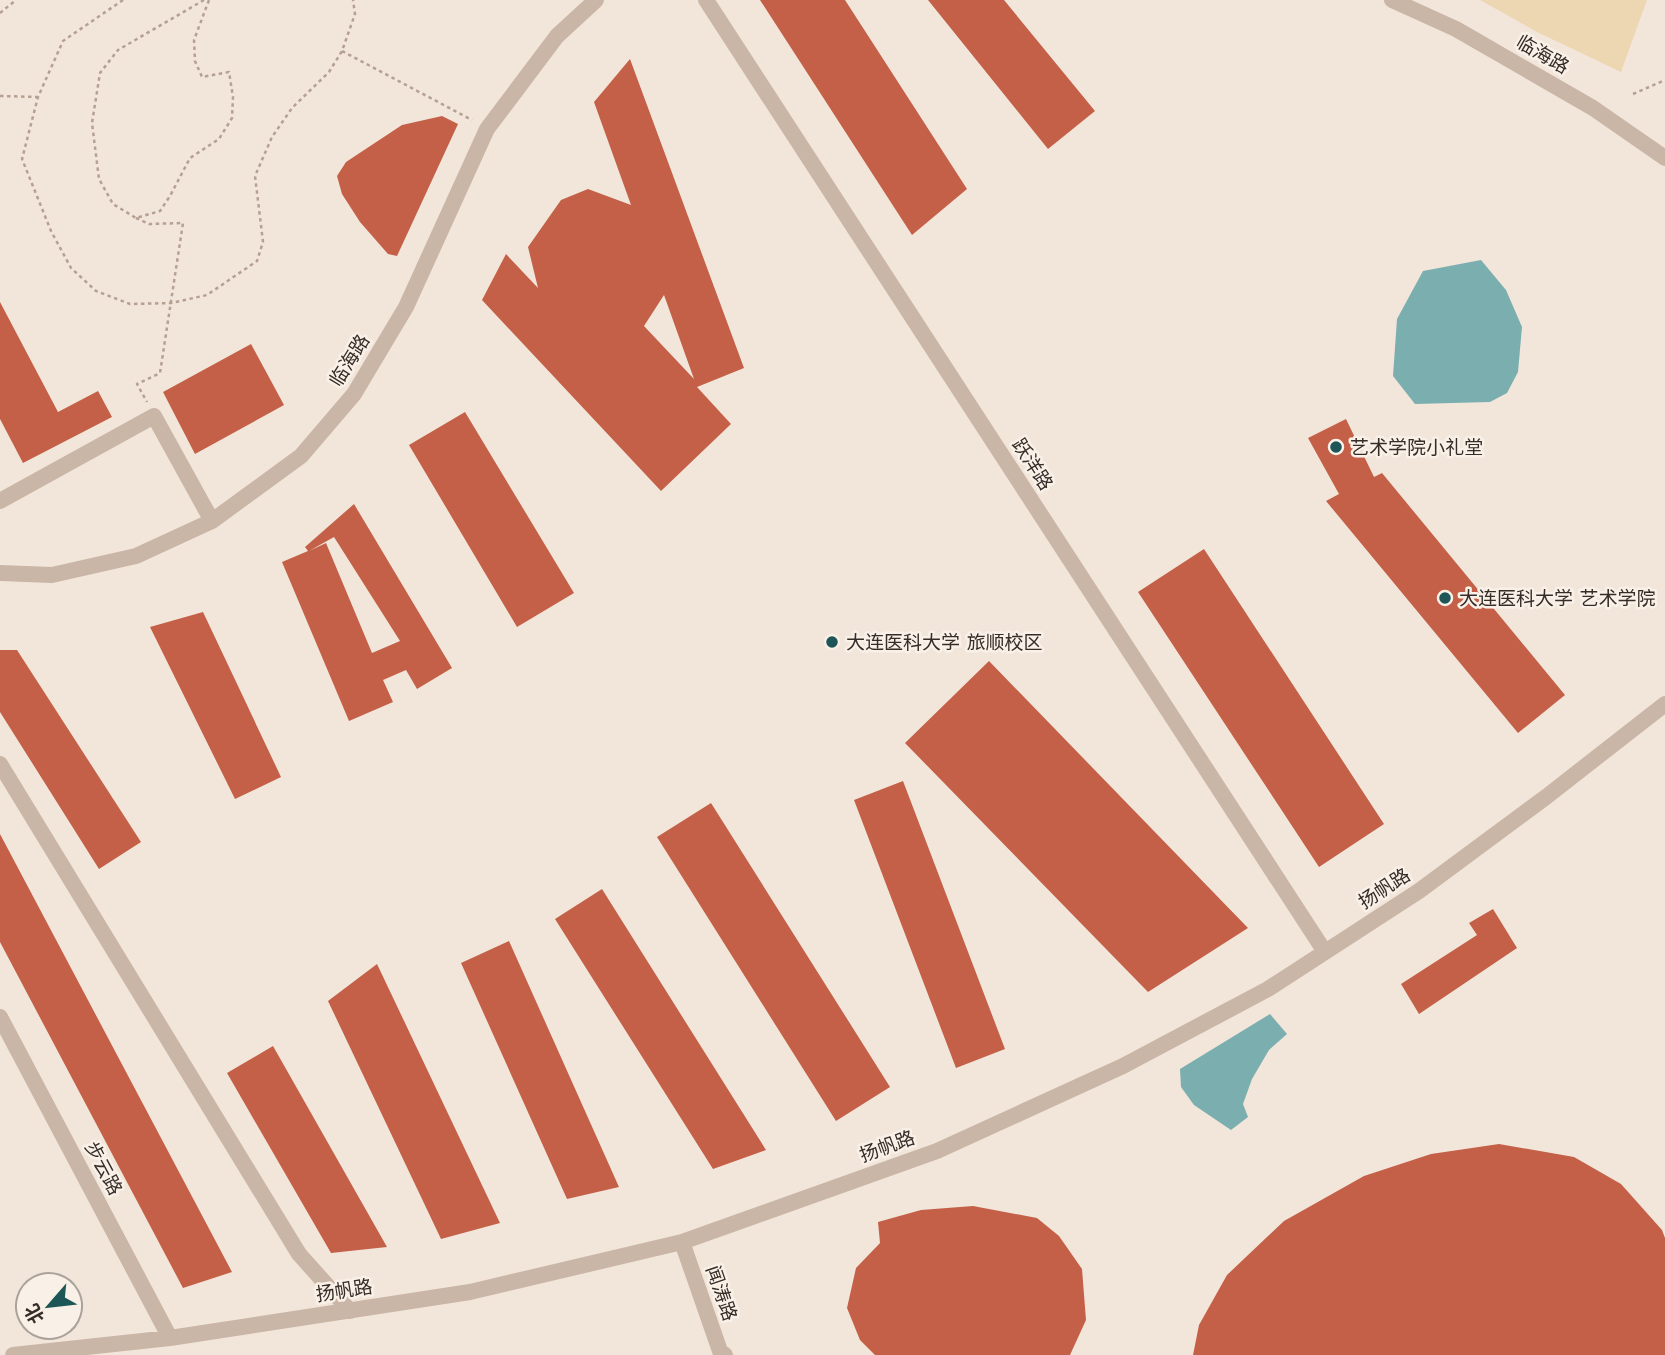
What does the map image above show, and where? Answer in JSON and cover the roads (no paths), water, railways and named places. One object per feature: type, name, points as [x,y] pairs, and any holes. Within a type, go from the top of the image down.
[{"type":"street","name":"临海路","points":[[0,573],[52,575],[136,556],[212,521],[302,456],[354,394],[406,307],[487,129],[557,36],[596,0]]},
{"type":"street","name":"跃洋路","points":[[706,0],[1325,952]]},
{"type":"street","name":"临海路","points":[[1392,0],[1456,29],[1581,101],[1665,158]]},
{"type":"street","points":[[0,501],[154,416],[212,521]]},
{"type":"street","name":"扬帆路","points":[[13,1355],[170,1339],[471,1292],[681,1242],[937,1151],[1123,1066],[1268,989],[1419,891],[1665,704]]},
{"type":"street","points":[[0,764],[299,1254],[350,1311]]},
{"type":"street","name":"步云路","points":[[0,1017],[170,1339]]},
{"type":"street","name":"闻涛路","points":[[681,1242],[720,1352],[725,1355]]},
{"type":"water","points":[[1481,260],[1506,290],[1522,327],[1518,372],[1507,393],[1490,402],[1415,404],[1393,376],[1397,319],[1423,271]]},
{"type":"water","points":[[1270,1014],[1287,1034],[1269,1050],[1252,1079],[1243,1104],[1248,1117],[1231,1130],[1194,1105],[1181,1087],[1180,1069]]},
{"type":"place","name":"艺术学院小礼堂","points":[[1336,447]]},
{"type":"place","name":"大连医科大学 艺术学院","points":[[1445,598]]},
{"type":"place","name":"大连医科大学 旅顺校区","points":[[832,642]]}]
